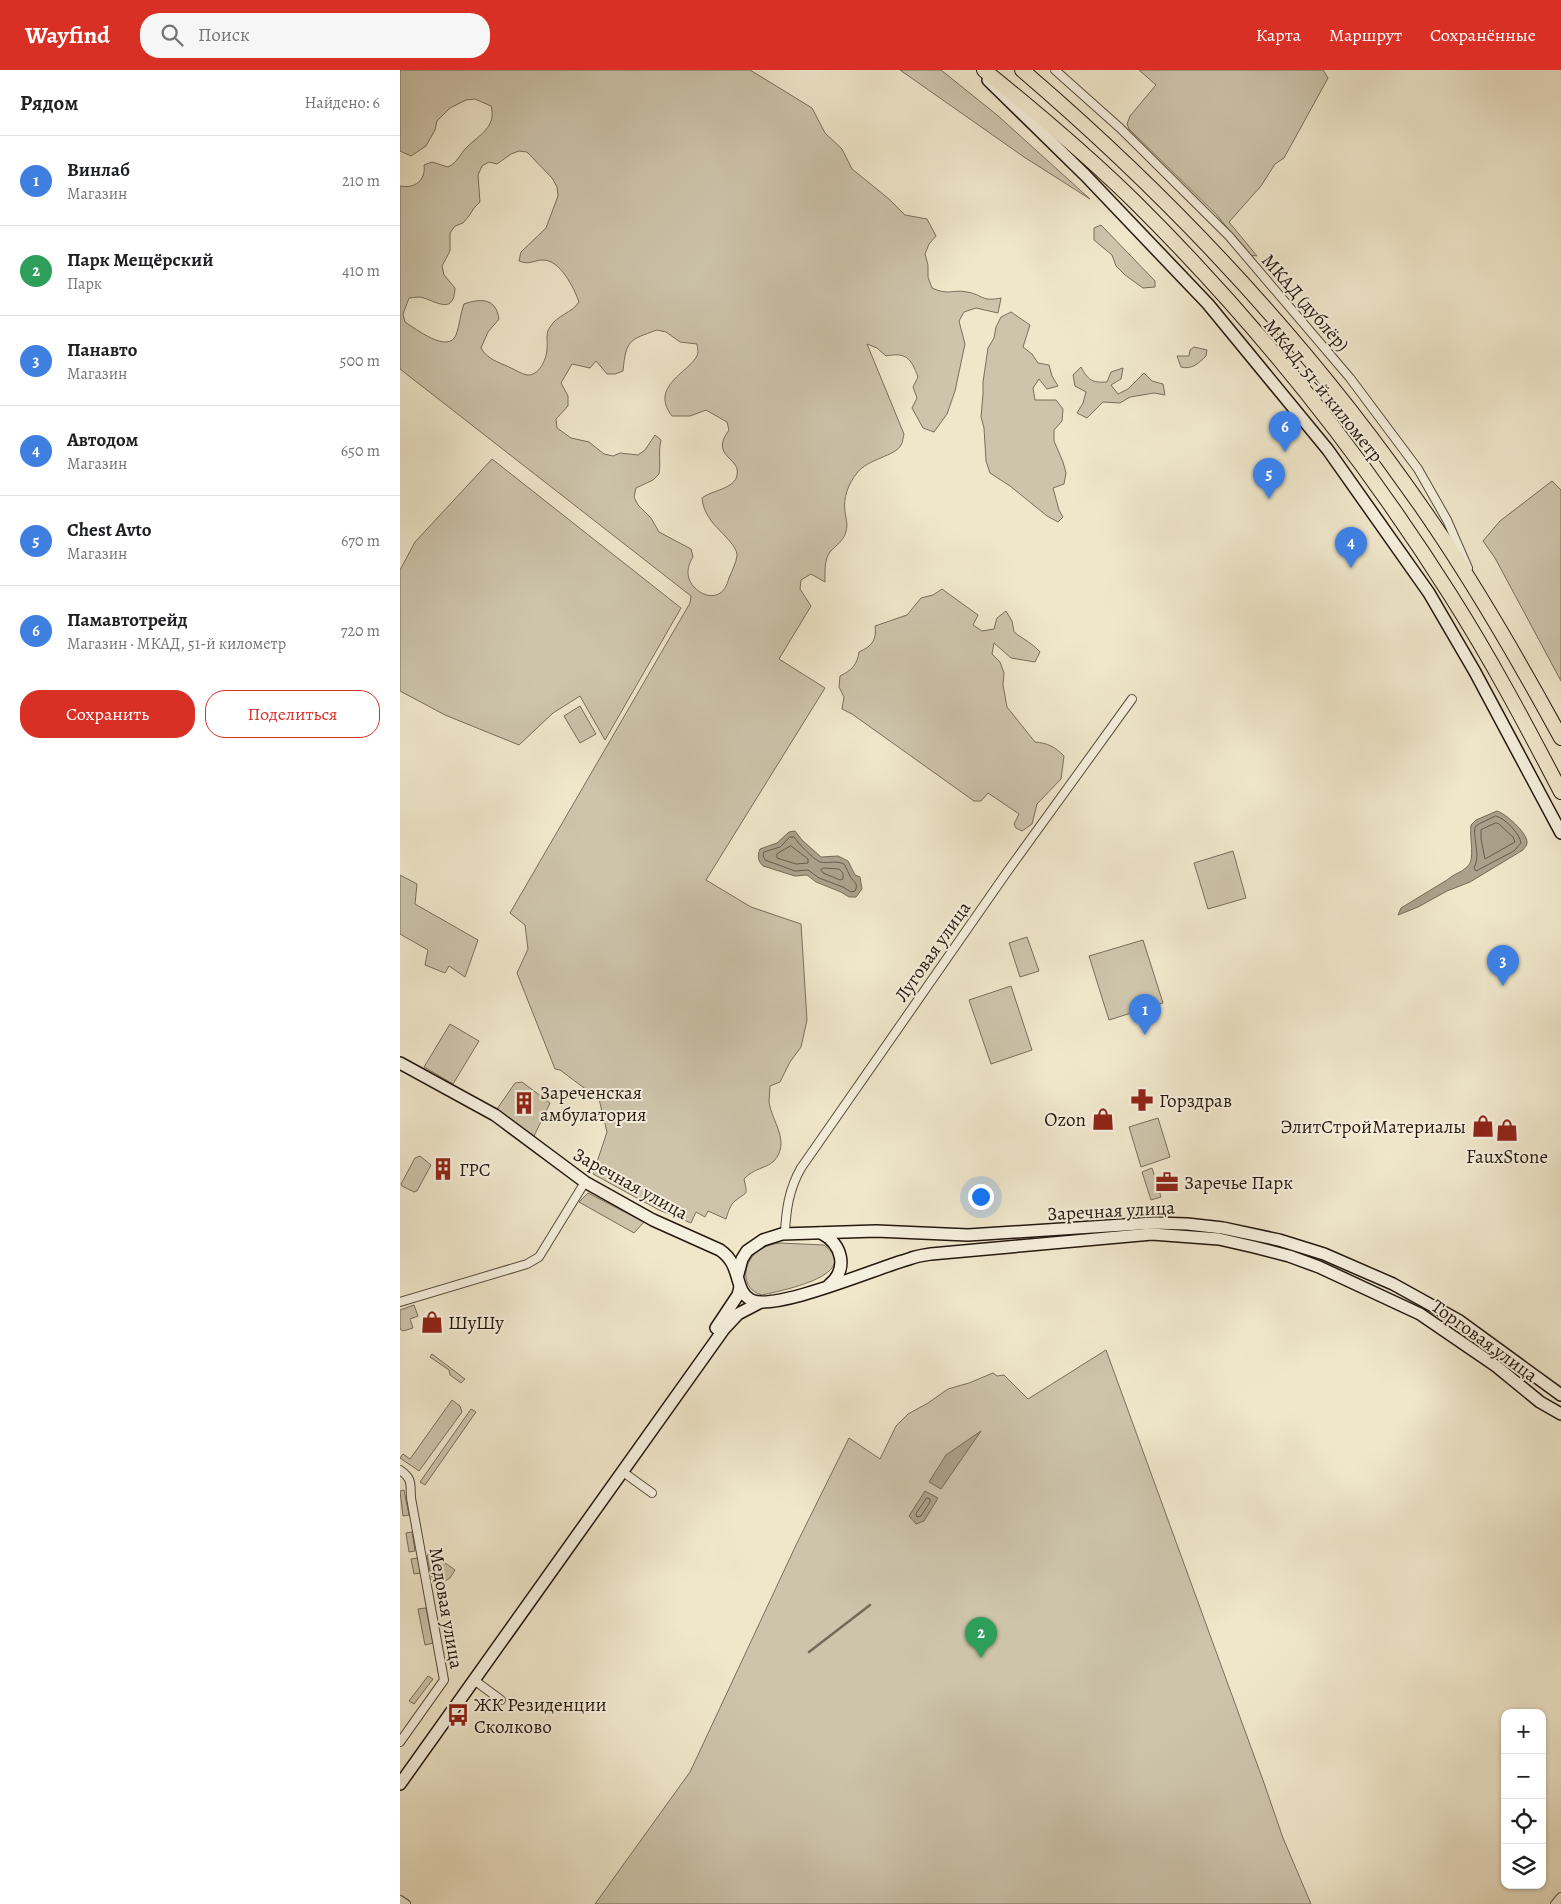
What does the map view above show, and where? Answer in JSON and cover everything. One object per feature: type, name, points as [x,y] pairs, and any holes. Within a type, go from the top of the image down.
[{"type":"highway","name":"МКАД, 51-й километр","points":[[984,70],[1047,121],[1135,202],[1224,296],[1316,405],[1397,515],[1451,596],[1496,671],[1561,792]]},
{"type":"highway","name":"МКАД, 51-й километр","points":[[1022,70],[1085,124],[1212,249],[1333,388],[1416,499],[1480,595],[1561,738]]},
{"type":"street","points":[[978,70],[1085,175],[1208,304],[1328,450],[1429,593],[1475,672],[1561,833]]},
{"type":"street","name":"МКАД (дублёр)","points":[[1055,70],[1120,128],[1229,236],[1350,378],[1403,448],[1433,494],[1447,520],[1480,595]]},
{"type":"street","name":"Луговая улица","points":[[785,1233],[788,1199],[793,1183],[801,1168],[1007,872],[1132,699]]},
{"type":"street","name":"Заречная улица","points":[[400,1063],[495,1115],[585,1182],[653,1220],[720,1250],[732,1260],[738,1274],[740,1287]]},
{"type":"street","points":[[400,1302],[527,1264],[539,1257],[585,1182]]},
{"type":"street","name":"Заречная улица","points":[[720,1250],[747,1251],[763,1240],[785,1233],[876,1231],[968,1235],[1154,1223],[1187,1224],[1223,1228],[1292,1244],[1324,1254],[1393,1284]]},
{"type":"street","points":[[821,1233],[833,1241],[841,1257],[841,1266],[838,1274],[828,1286]]},
{"type":"street","name":"Заречная улица","points":[[400,1784],[724,1329],[738,1314],[760,1303],[788,1298],[858,1277],[909,1258],[931,1254],[1152,1234],[1219,1239],[1288,1256],[1319,1267],[1387,1298]]},
{"type":"street","points":[[738,1274],[747,1251]]},
{"type":"street","name":"Торговая улица","points":[[1393,1284],[1458,1320],[1561,1395]]},
{"type":"street","points":[[740,1287],[744,1295],[760,1303]]},
{"type":"street","points":[[400,1771],[723,1318],[738,1295],[740,1287]]},
{"type":"street","name":"Торговая улица","points":[[1387,1298],[1420,1314],[1452,1334],[1540,1402],[1561,1414]]},
{"type":"street","name":"Медовая улица","points":[[400,1470],[409,1479],[444,1680],[400,1742]]},
{"type":"street","points":[[623,1472],[652,1493]]},
{"type":"street","points":[[474,1680],[501,1700]]},
{"type":"street","points":[[1555,1904],[1561,1897]]},
{"type":"street","points":[[400,1900],[406,1904]]},
{"type":"shaded area","points":[[400,70],[750,70],[812,108],[825,133],[842,149],[852,169],[889,199],[905,215],[927,219],[936,236],[929,244],[925,254],[928,265],[928,277],[932,288],[943,292],[962,291],[973,293],[986,299],[1001,298],[998,313],[976,308],[964,312],[959,321],[965,344],[955,391],[947,414],[934,432],[923,428],[912,408],[917,398],[913,387],[918,377],[910,361],[903,356],[886,356],[877,348],[867,344],[904,434],[902,442],[898,449],[867,464],[851,482],[845,502],[846,531],[842,540],[828,555],[825,566],[825,582],[811,574],[801,580],[800,589],[811,606],[779,659],[825,688],[706,880],[751,907],[801,924],[807,1020],[801,1047],[790,1062],[780,1082],[770,1086],[769,1102],[781,1139],[779,1154],[771,1164],[744,1179],[746,1193],[735,1201],[729,1209],[726,1219],[708,1211],[705,1217],[696,1212],[691,1223],[659,1210],[593,1174],[607,1132],[599,1099],[560,1070],[555,1069],[517,973],[528,949],[525,925],[510,913],[690,603],[691,596],[400,369],[400,186],[415,185],[423,175],[424,165],[432,162],[448,167],[454,163],[467,147],[486,130],[491,120],[491,106],[475,99],[466,100],[450,108],[437,121],[435,130],[426,146],[411,156],[400,151]],"holes":[[[519,151],[527,152],[552,178],[557,187],[558,196],[546,228],[521,252],[519,261],[528,263],[542,260],[555,264],[570,282],[579,302],[550,327],[545,358],[538,370],[531,375],[520,373],[493,360],[481,348],[488,332],[499,319],[495,307],[487,301],[464,304],[456,335],[452,340],[446,342],[439,341],[416,330],[405,322],[403,314],[409,298],[418,297],[441,304],[451,302],[454,297],[455,288],[444,275],[442,266],[450,251],[450,233],[455,226],[463,223],[480,202],[478,175],[482,166],[489,162],[497,164]],[[657,330],[666,332],[680,342],[697,344],[698,352],[695,359],[669,386],[665,395],[666,405],[672,416],[690,416],[706,410],[727,422],[729,430],[722,446],[727,456],[735,464],[737,475],[735,480],[728,486],[702,498],[704,509],[708,516],[734,547],[737,556],[726,586],[723,591],[716,595],[711,596],[702,593],[692,585],[688,573],[693,557],[691,549],[659,532],[651,518],[638,505],[634,497],[636,488],[653,480],[659,474],[661,440],[655,435],[645,450],[638,455],[620,453],[613,456],[604,454],[589,442],[571,438],[557,428],[556,419],[568,406],[568,396],[561,383],[572,364],[590,368],[596,361],[607,374],[623,371],[626,353],[631,343],[640,336]]]},
{"type":"shaded area","points":[[900,70],[941,70],[997,115],[1090,199],[1024,157]]},
{"type":"shaded area","points":[[1139,70],[1323,70],[1328,78],[1284,158],[1275,164],[1261,186],[1229,222],[1257,256],[1249,255],[1216,214],[1129,129],[1127,124],[1130,116],[1156,85]]},
{"type":"shaded area","points":[[1101,225],[1155,281],[1155,287],[1143,288],[1116,266],[1112,255],[1094,240],[1094,228]]},
{"type":"shaded area","points":[[1011,312],[1030,325],[1023,347],[1032,354],[1038,363],[1049,365],[1052,376],[1058,386],[1047,389],[1039,379],[1033,388],[1035,400],[1056,400],[1063,409],[1062,421],[1054,430],[1054,441],[1066,473],[1064,484],[1053,488],[1063,517],[1058,522],[1047,516],[1010,486],[990,473],[986,461],[984,428],[981,417],[983,382],[988,348],[994,338],[996,327],[1001,317]]},
{"type":"shaded area","points":[[1194,347],[1207,350],[1206,356],[1192,367],[1181,367],[1177,356],[1189,356],[1190,350]]},
{"type":"shaded area","points":[[1081,367],[1091,380],[1102,382],[1107,382],[1111,372],[1123,368],[1121,379],[1111,385],[1118,394],[1128,389],[1144,373],[1152,381],[1163,384],[1165,395],[1154,393],[1130,397],[1120,403],[1103,402],[1087,418],[1077,413],[1083,403],[1086,392],[1075,386],[1073,375]]},
{"type":"shaded area","points":[[492,459],[681,608],[605,740],[580,696],[553,713],[519,745],[445,715],[400,691],[400,570],[415,542]]},
{"type":"shaded area","points":[[1552,481],[1561,490],[1561,681],[1495,558],[1483,541],[1500,521]]},
{"type":"shaded area","points":[[942,589],[978,615],[973,625],[982,631],[994,629],[997,618],[1006,611],[1012,621],[1014,632],[1040,652],[1035,662],[1011,658],[994,643],[992,654],[1000,662],[1004,673],[1003,685],[1007,707],[1035,742],[1051,746],[1064,756],[1061,779],[1037,804],[1032,824],[1022,831],[1016,828],[1014,824],[1019,814],[988,793],[981,801],[974,801],[852,714],[842,709],[844,697],[839,687],[840,676],[853,667],[859,652],[873,642],[875,626],[907,615],[921,598],[933,595]]},
{"type":"shaded area","points":[[580,706],[596,734],[580,743],[564,716]]},
{"type":"shaded area","points":[[1233,851],[1246,898],[1208,909],[1194,863]]},
{"type":"shaded area","points":[[400,875],[417,884],[415,904],[478,940],[465,977],[449,966],[445,973],[425,965],[428,950],[400,934]]},
{"type":"shaded area","points":[[1027,937],[1039,971],[1020,977],[1009,943]]},
{"type":"shaded area","points":[[1143,940],[1163,1003],[1109,1020],[1089,956]]},
{"type":"shaded area","points":[[1011,986],[1032,1050],[991,1064],[969,1000]]},
{"type":"shaded area","points":[[450,1024],[479,1041],[453,1084],[424,1067]]},
{"type":"shaded area","points":[[522,1082],[550,1103],[534,1136],[497,1109],[515,1083]]},
{"type":"shaded area","points":[[1158,1118],[1170,1157],[1141,1167],[1129,1127]]},
{"type":"shaded area","points":[[420,1156],[431,1165],[417,1191],[414,1192],[401,1184],[415,1158]]},
{"type":"shaded area","points":[[1152,1168],[1161,1197],[1151,1200],[1142,1172]]},
{"type":"shaded area","points":[[588,1193],[644,1222],[634,1233],[579,1202]]},
{"type":"shaded area","points":[[780,1243],[824,1245],[834,1256],[834,1265],[827,1273],[815,1280],[762,1295],[755,1292],[747,1282],[746,1269],[749,1262],[761,1249]]},
{"type":"shaded area","points":[[414,1305],[418,1316],[410,1319],[413,1328],[403,1331],[400,1329],[400,1310]]},
{"type":"shaded area","points":[[1106,1350],[1283,1838],[1311,1904],[595,1904],[690,1772],[796,1545],[849,1438],[880,1459],[896,1426],[908,1414],[948,1389],[993,1373],[997,1376],[1004,1375],[1028,1399]]},
{"type":"shaded area","points":[[432,1354],[465,1379],[461,1383],[450,1375],[449,1370],[430,1357]]},
{"type":"shaded area","points":[[452,1400],[460,1406],[462,1412],[419,1471],[400,1458],[403,1454],[410,1459]]},
{"type":"shaded area","points":[[471,1409],[476,1412],[425,1485],[420,1482]]},
{"type":"shaded area","points":[[404,1490],[409,1515],[403,1516],[400,1491]]},
{"type":"shaded area","points":[[412,1532],[415,1551],[409,1552],[406,1533]]},
{"type":"shaded area","points":[[430,1552],[455,1570],[450,1578],[441,1583],[431,1576],[427,1556]]},
{"type":"shaded area","points":[[418,1558],[421,1573],[414,1574],[411,1559]]},
{"type":"shaded area","points":[[426,1608],[433,1643],[425,1645],[418,1609]]},
{"type":"shaded area","points":[[428,1676],[433,1679],[414,1704],[409,1701]]},
{"type":"water","points":[[1497,811],[1510,819],[1524,834],[1527,843],[1523,850],[1470,882],[1398,915],[1401,908],[1462,871],[1470,864],[1472,854],[1471,825],[1476,820]]},
{"type":"water","points":[[795,831],[821,857],[838,856],[848,861],[855,875],[860,877],[862,889],[856,897],[849,897],[816,882],[807,875],[795,876],[763,866],[758,858],[760,849],[777,843],[789,832]]},
{"type":"water","points":[[981,1431],[941,1489],[929,1482],[946,1455]]},
{"type":"water","points":[[925,1491],[938,1498],[924,1521],[916,1524],[909,1516]]},
{"type":"waterway","points":[[809,1652],[870,1605]]},
{"type":"place","name":"Памавтотрейд","points":[[1285,452]]},
{"type":"place","name":"Chest Avto","points":[[1269,499]]},
{"type":"place","name":"Автодом","points":[[1351,568]]},
{"type":"place","name":"Панавто","points":[[1503,986]]},
{"type":"place","name":"Винлаб","points":[[1145,1035]]},
{"type":"place","name":"Горздрав","points":[[1142,1100]]},
{"type":"place","name":"Зареченская амбулатория","points":[[524,1103]]},
{"type":"place","name":"Ozon","points":[[1103,1119]]},
{"type":"place","name":"ЭлитСтройМатериалы","points":[[1483,1126]]},
{"type":"place","name":"FauxStone","points":[[1507,1130]]},
{"type":"place","name":"ГРС","points":[[443,1169]]},
{"type":"place","name":"Заречье Парк","points":[[1167,1182]]},
{"type":"place","name":"ШуШу","points":[[432,1322]]},
{"type":"place","name":"Парк Мещёрский","points":[[981,1658]]},
{"type":"place","name":"ЖК Резиденции Сколково","points":[[458,1715]]}]
